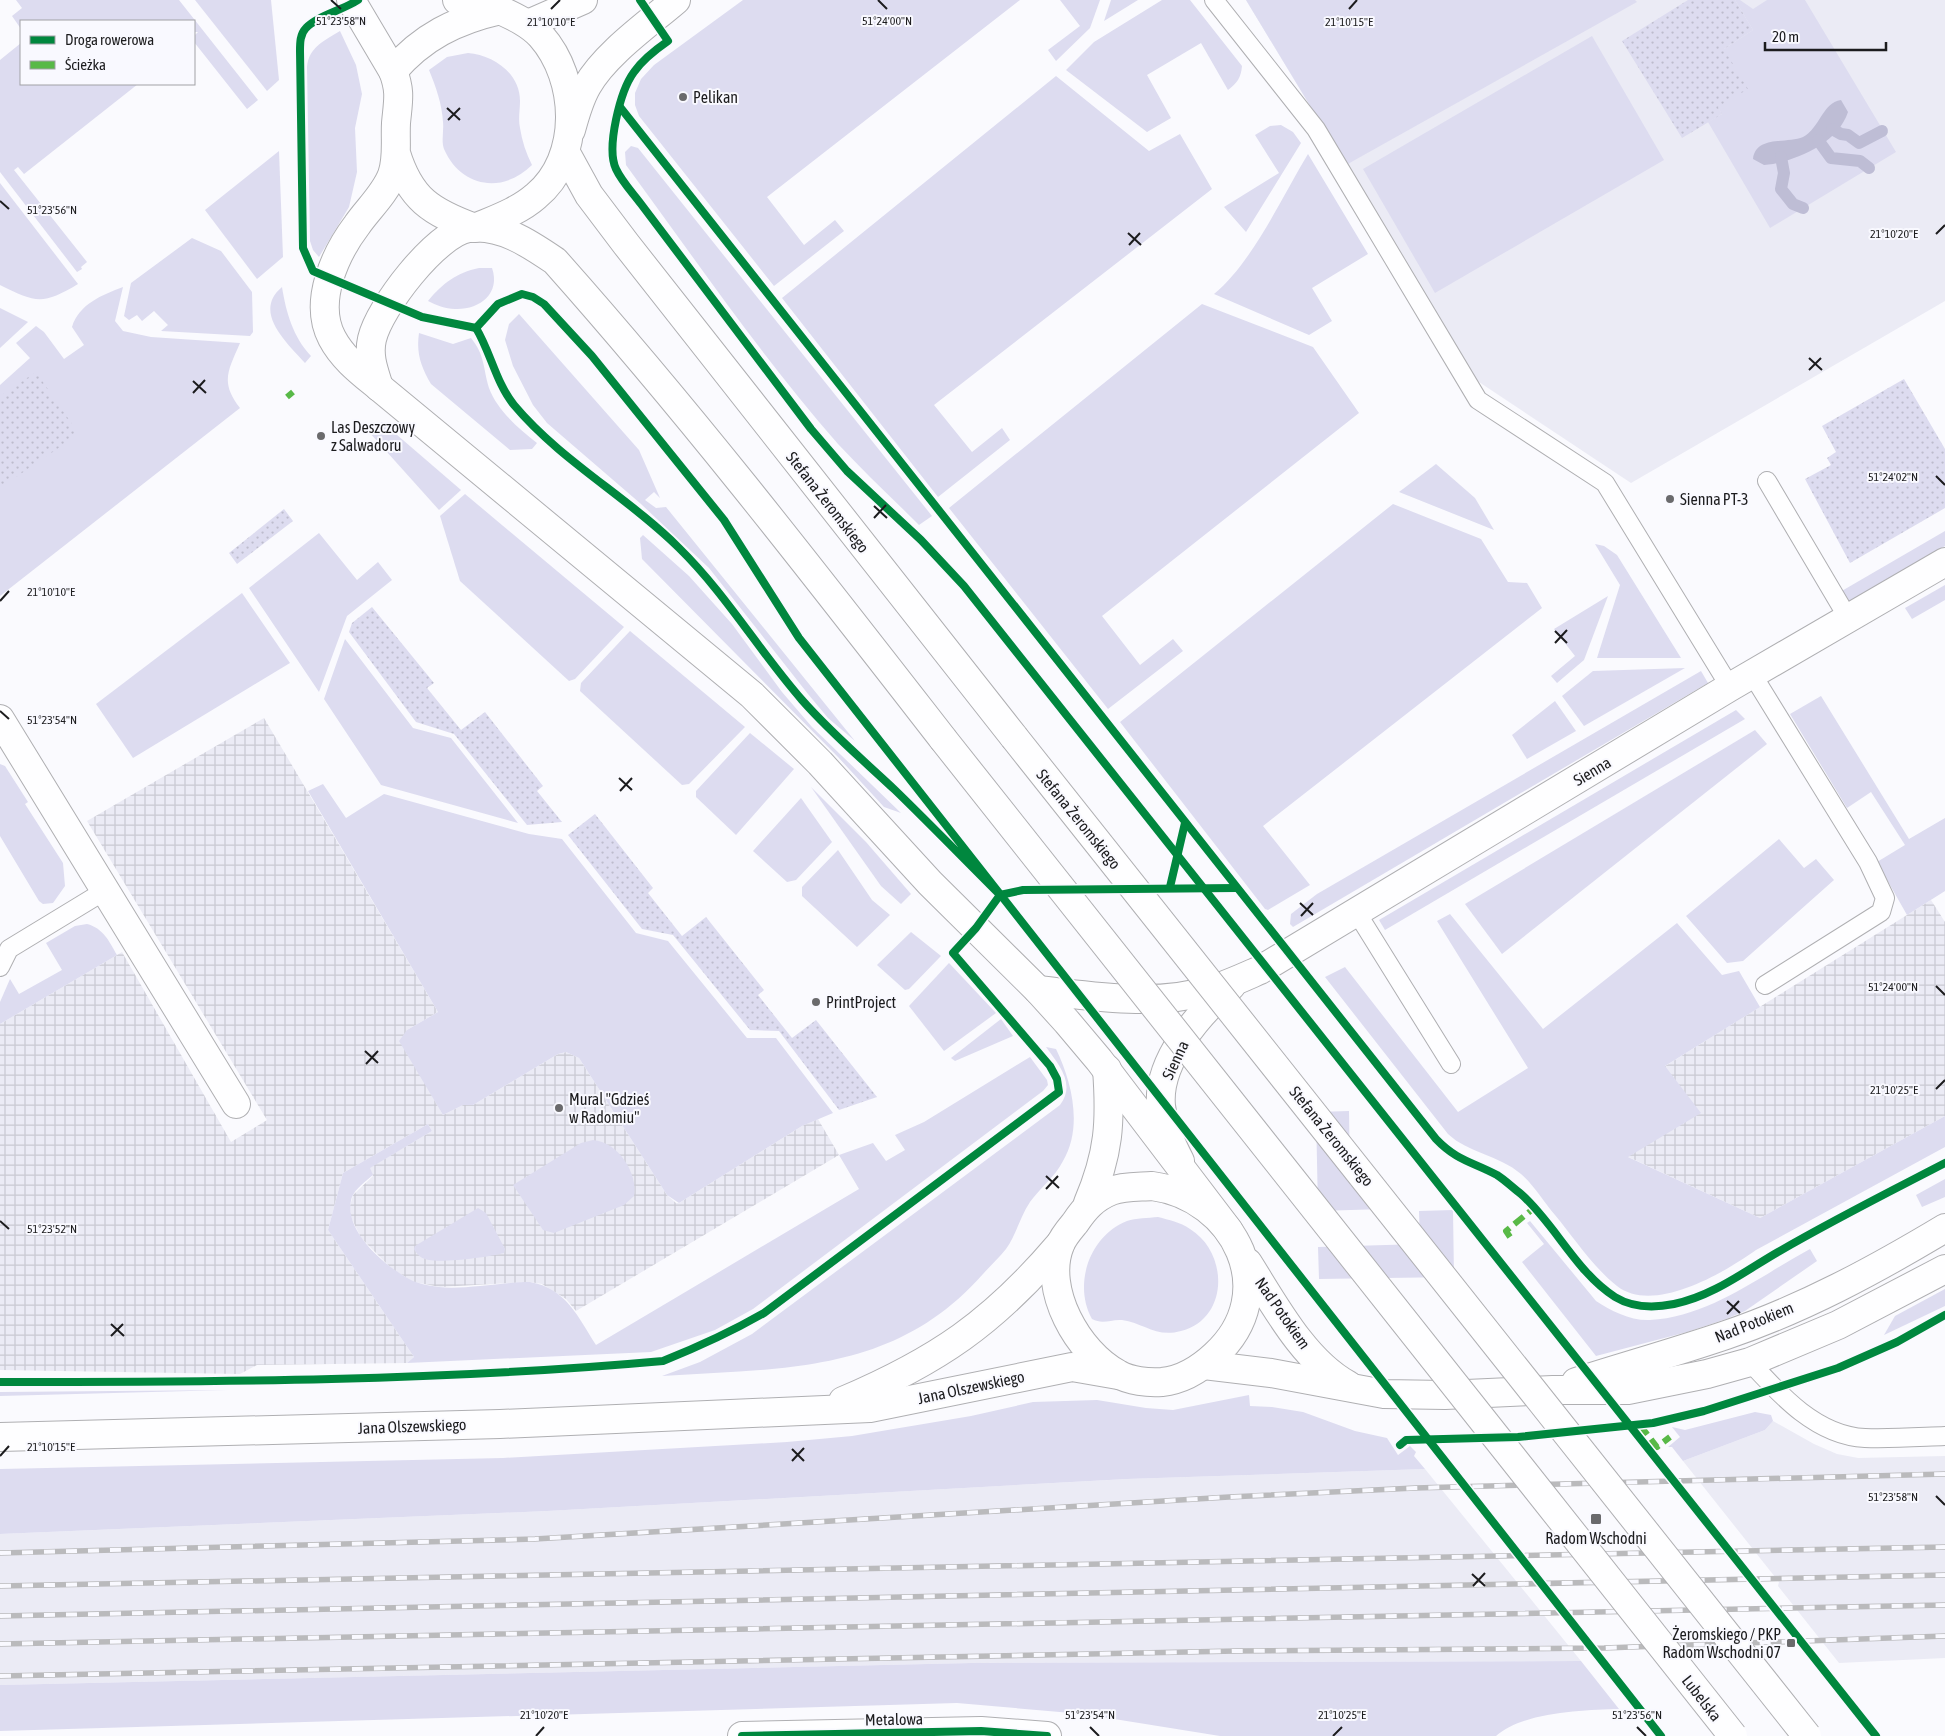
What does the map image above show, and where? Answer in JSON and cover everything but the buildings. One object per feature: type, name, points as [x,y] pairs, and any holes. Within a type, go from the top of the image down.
[{"type":"main road","points":[[351,0],[393,70],[398,83],[400,102],[396,120],[396,153],[392,176],[383,192],[363,216],[339,251],[332,268],[326,299],[331,337],[339,350],[379,387],[752,695],[820,763],[930,883],[1038,990],[1107,1070],[1235,1241]]},
{"type":"main road","name":"Stefana Żeromskiego","points":[[457,0],[500,10],[528,24],[540,36],[558,60],[567,94],[568,144],[589,195],[1014,737],[1808,1736]]},
{"type":"main road","points":[[528,24],[583,0]]},
{"type":"main road","points":[[379,387],[370,352],[372,338],[384,310],[397,290],[430,253],[459,231],[475,228],[518,208],[537,196],[556,171],[568,144],[580,100],[594,76],[616,53],[676,0]]},
{"type":"main road","points":[[393,70],[409,52],[440,31],[474,16],[500,10]]},
{"type":"main road","points":[[396,153],[402,172],[419,198],[444,216],[475,228]]},
{"type":"main road","name":"Lubelska","points":[[475,228],[516,236],[555,262],[687,414],[783,533],[943,739],[1732,1736]]},
{"type":"main road","name":"Sienna","points":[[1038,990],[1105,997],[1153,998],[1210,991],[1260,970],[1741,681],[1945,562]]},
{"type":"main road","points":[[0,719],[236,1104]]},
{"type":"main road","name":"Sienna","points":[[1193,1184],[1176,1153],[1167,1128],[1161,1106],[1164,1082],[1173,1058],[1196,1020],[1238,979]]},
{"type":"main road","points":[[1088,1203],[1101,1173],[1109,1130],[1107,1070]]},
{"type":"main road","points":[[1088,1203],[1112,1191],[1152,1186],[1169,1188],[1187,1195],[1205,1206],[1235,1241]]},
{"type":"main road","name":"Jana Olszewskiego","points":[[823,1410],[890,1381],[948,1349],[1006,1303],[1060,1244],[1088,1203]]},
{"type":"main road","name":"Nad Potokiem","points":[[1553,1390],[1727,1335],[1868,1274],[1945,1228]]},
{"type":"main road","name":"Jana Olszewskiego","points":[[0,1437],[500,1424],[870,1408],[1072,1367],[1142,1381],[1168,1381],[1189,1374],[1204,1365],[1230,1340],[1246,1310],[1248,1280],[1235,1241]]},
{"type":"main road","name":"Nad Potokiem","points":[[1235,1241],[1293,1333],[1321,1364],[1340,1381],[1354,1388]]},
{"type":"main road","points":[[1060,1244],[1056,1280],[1066,1312],[1088,1349],[1118,1375]]},
{"type":"main road","name":"Nad Potokiem","points":[[1204,1365],[1252,1370],[1384,1394],[1445,1395],[1553,1390],[1628,1390],[1706,1374],[1750,1362],[1838,1325],[1945,1268]]},
{"type":"main road","name":"Metalowa","points":[[742,1736],[981,1731],[1047,1736]]},
{"type":"lane","points":[[1214,0],[1316,129],[1478,400],[1605,483],[1868,862],[1885,898],[1881,912],[1765,984]]},
{"type":"lane","points":[[1767,481],[1848,618]]},
{"type":"lane","points":[[0,967],[9,949],[106,890]]},
{"type":"lane","points":[[1357,913],[1451,1064]]},
{"type":"lane","points":[[1750,1362],[1797,1410],[1824,1426],[1845,1434],[1863,1438],[1945,1436]]},
{"type":"shaded area","points":[[16,0],[179,0],[195,20],[20,20],[20,28],[12,16],[22,8]]},
{"type":"shaded area","points":[[195,0],[271,0],[279,80],[267,91]]},
{"type":"shaded area","points":[[743,0],[1020,0],[767,197],[804,245],[835,220],[844,231],[774,286],[639,116],[635,105],[635,93],[641,79],[654,65]]},
{"type":"shaded area","points":[[1060,0],[1100,0],[1090,28],[1056,61],[1048,50],[1080,26]]},
{"type":"shaded area","points":[[1111,0],[1138,0],[1104,21]]},
{"type":"shaded area","points":[[1162,0],[1190,0],[1242,66],[1238,80],[1228,90],[1201,43],[1147,75],[1171,118],[1147,132],[1066,70],[1094,42]]},
{"type":"shaded area","points":[[1246,0],[1945,0],[1945,301],[1631,483],[1476,380]]},
{"type":"shaded area","points":[[1246,0],[1635,0],[1637,2],[1346,165]]},
{"type":"shaded area","points":[[1688,0],[1735,0],[1753,30],[1724,49],[1748,89],[1718,107],[1722,114],[1682,138],[1622,41]]},
{"type":"shaded area","points":[[1735,0],[1740,0],[1753,9],[1767,0],[1805,0],[1896,152],[1770,228],[1708,122],[1722,114],[1718,108],[1724,49],[1753,30]]},
{"type":"shaded area","points":[[195,20],[258,100],[247,109],[195,43],[195,35],[198,32],[195,32]]},
{"type":"shaded area","points":[[340,31],[356,65],[362,94],[355,128],[357,172],[349,207],[319,257],[313,250],[310,241],[307,67],[308,60],[314,49]]},
{"type":"shaded area","points":[[1592,36],[1664,160],[1435,293],[1363,169]]},
{"type":"shaded area","points":[[20,44],[20,85],[137,85],[24,174],[18,167],[14,170],[87,262],[77,272],[0,172],[0,60]]},
{"type":"shaded area","points":[[468,53],[487,57],[503,67],[510,74],[519,91],[521,133],[524,147],[532,165],[521,174],[508,180],[496,183],[472,179],[451,162],[444,149],[441,109],[429,70],[447,57]]},
{"type":"shaded area","points":[[1056,76],[1149,151],[1180,134],[1212,189],[934,405],[972,452],[1002,428],[1010,440],[938,497],[782,298]]},
{"type":"shaded area","points":[[1841,100],[1848,112],[1843,123],[1828,140],[1818,147],[1796,158],[1773,164],[1764,165],[1753,159],[1755,151],[1766,143],[1796,139],[1809,133],[1829,106]]},
{"type":"shaded area","points":[[1281,125],[1293,132],[1301,143],[1246,232],[1224,207],[1279,173],[1255,135],[1270,126]]},
{"type":"shaded area","points":[[631,146],[638,148],[932,516],[919,525],[838,444],[810,411],[729,307],[626,165],[625,152]]},
{"type":"shaded area","points":[[279,151],[283,257],[257,279],[205,210]]},
{"type":"shaded area","points":[[1308,154],[1368,254],[1312,288],[1332,321],[1309,335],[1214,294],[1228,281],[1254,247]]},
{"type":"shaded area","points":[[0,183],[78,284],[56,296],[39,299],[22,295],[0,285]]},
{"type":"shaded area","points":[[192,238],[221,251],[252,292],[253,332],[250,336],[161,331],[168,325],[154,311],[142,321],[137,315],[129,320],[124,316],[131,283]]},
{"type":"shaded area","points":[[479,268],[492,268],[494,277],[491,293],[480,303],[464,309],[455,309],[444,308],[428,301],[450,280]]},
{"type":"shaded area","points":[[123,287],[115,321],[123,331],[151,337],[240,343],[229,369],[228,383],[230,391],[240,408],[0,596],[0,385],[30,358],[16,343],[36,326],[44,332],[64,359],[84,345],[72,327],[80,312],[92,301]]},
{"type":"shaded area","points":[[282,287],[291,324],[299,341],[311,356],[305,363],[282,337],[271,317],[270,307],[274,297]]},
{"type":"shaded area","points":[[1202,304],[1313,347],[1359,413],[1102,616],[1140,665],[1173,639],[1183,651],[1108,709],[949,508]]},
{"type":"shaded area","points":[[0,308],[28,322],[0,348]]},
{"type":"shaded area","points":[[519,314],[639,450],[660,498],[654,492],[645,500],[656,508],[666,507],[855,741],[828,718],[709,568],[641,504],[547,423],[533,405],[513,366],[505,340],[509,324]]},
{"type":"shaded area","points":[[419,333],[453,344],[471,338],[479,350],[489,388],[497,404],[523,432],[537,443],[532,449],[510,450],[431,384],[420,360],[418,347]]},
{"type":"shaded area","points":[[36,372],[79,434],[0,488],[0,396]]},
{"type":"shaded area","points":[[1904,379],[1945,449],[1945,508],[1850,563],[1805,479],[1831,465],[1827,458],[1836,452],[1822,426]]},
{"type":"shaded area","points":[[382,422],[461,490],[439,510],[369,432]]},
{"type":"shaded area","points":[[1436,464],[1475,498],[1494,530],[1399,492]]},
{"type":"shaded area","points":[[465,494],[624,627],[575,679],[569,681],[460,581],[440,516]]},
{"type":"shaded area","points":[[1393,504],[1481,539],[1508,582],[1527,583],[1542,608],[1263,826],[1310,885],[1268,910],[1265,909],[1120,722]]},
{"type":"shaded area","points":[[284,509],[293,521],[237,564],[229,553]]},
{"type":"shaded area","points":[[1945,531],[1945,546],[1846,603],[1840,592]]},
{"type":"shaded area","points":[[319,533],[357,580],[378,562],[392,580],[347,616],[319,692],[249,588]]},
{"type":"shaded area","points":[[643,535],[689,576],[732,624],[782,692],[812,727],[901,813],[884,807],[838,757],[642,559],[640,538]]},
{"type":"shaded area","points":[[1595,544],[1604,546],[1617,555],[1681,658],[1597,658],[1620,585]]},
{"type":"shaded area","points":[[1945,585],[1945,600],[1912,619],[1905,608]]},
{"type":"shaded area","points":[[242,593],[290,663],[133,758],[96,704]]},
{"type":"shaded area","points":[[1608,596],[1584,660],[1557,683],[1551,676],[1575,656],[1554,629]]},
{"type":"shaded area","points":[[372,607],[434,683],[427,688],[461,730],[485,712],[543,786],[537,791],[562,822],[527,825],[454,734],[416,722],[349,632],[352,623]]},
{"type":"shaded area","points":[[630,631],[745,727],[689,784],[682,785],[580,691],[581,683]]},
{"type":"shaded area","points":[[345,639],[413,728],[451,738],[518,823],[381,785],[324,699]]},
{"type":"shaded area","points":[[1685,668],[1584,726],[1562,696],[1593,671]]},
{"type":"shaded area","points":[[1701,671],[1708,683],[1293,927],[1290,924],[1291,914],[1317,894]]},
{"type":"shaded area","points":[[1821,696],[1909,839],[1945,818],[1945,891],[1907,915],[1877,862],[1905,845],[1871,792],[1847,808],[1790,714]]},
{"type":"shaded area","points":[[1555,701],[1576,731],[1527,759],[1512,735]]},
{"type":"shaded area","points":[[1736,710],[1745,719],[1385,930],[1379,920]]},
{"type":"shaded area","points":[[264,718],[438,1012],[407,1030],[431,1094],[443,1115],[463,1105],[473,1105],[558,1054],[566,1052],[579,1058],[667,1195],[676,1203],[679,1203],[802,1126],[818,1119],[839,1155],[576,1311],[566,1299],[542,1284],[530,1282],[440,1287],[414,1282],[392,1269],[361,1238],[351,1217],[350,1206],[353,1195],[373,1176],[369,1168],[432,1131],[428,1124],[343,1173],[328,1230],[414,1357],[407,1363],[257,1365],[240,1374],[0,1370],[0,1024],[122,952],[231,1142],[267,1120],[87,821]]},
{"type":"shaded area","points":[[1755,730],[1767,744],[1502,954],[1465,904]]},
{"type":"shaded area","points":[[750,733],[794,769],[736,835],[696,797],[696,791]]},
{"type":"shaded area","points":[[0,764],[5,766],[28,802],[25,804],[63,863],[65,886],[53,903],[43,904],[39,901],[0,836]]},
{"type":"shaded area","points":[[323,784],[346,818],[384,794],[529,834],[562,839],[636,933],[668,941],[747,1038],[776,1038],[833,1113],[802,1126],[679,1203],[667,1195],[579,1058],[566,1052],[558,1054],[473,1105],[463,1105],[443,1115],[399,1041],[407,1030],[438,1012],[308,791]]},
{"type":"shaded area","points":[[811,787],[866,842],[911,894],[901,904],[881,886]]},
{"type":"shaded area","points":[[801,798],[832,842],[796,880],[787,882],[753,851]]},
{"type":"shaded area","points":[[595,814],[653,888],[648,893],[682,936],[706,917],[764,990],[758,995],[792,1038],[816,1020],[877,1097],[839,1110],[779,1031],[750,1030],[673,935],[642,929],[568,835]]},
{"type":"shaded area","points":[[1779,839],[1804,868],[1816,859],[1834,880],[1743,961],[1727,963],[1686,916]]},
{"type":"shaded area","points":[[838,850],[872,900],[890,915],[857,947],[802,896],[802,887]]},
{"type":"shaded area","points":[[1931,900],[1945,922],[1945,1116],[1760,1218],[1566,1128]]},
{"type":"shaded area","points":[[1450,914],[1543,1029],[1677,923],[1722,975],[1739,971],[1760,1007],[1665,1066],[1701,1113],[1628,1157],[1760,1218],[1945,1116],[1945,1147],[1756,1250],[1708,1279],[1669,1293],[1650,1296],[1632,1294],[1617,1286],[1600,1270],[1521,1174],[1503,1162],[1465,1146],[1448,1134],[1325,977],[1345,967],[1458,1112],[1528,1068],[1437,921]]},
{"type":"shaded area","points":[[87,924],[101,932],[117,955],[0,1024],[0,1002],[10,979],[19,994],[62,970],[46,943],[75,926]]},
{"type":"shaded area","points":[[911,932],[941,956],[909,989],[905,990],[877,965]]},
{"type":"shaded area","points":[[949,963],[996,1013],[944,1051],[909,1006]]},
{"type":"shaded area","points":[[1001,1019],[1013,1036],[955,1061],[951,1058]]},
{"type":"shaded area","points":[[1046,1047],[1056,1049],[1071,1090],[1074,1119],[1073,1134],[1069,1148],[1056,1172],[1030,1202],[1006,1249],[949,1307],[913,1331],[875,1348],[835,1360],[794,1367],[751,1371],[662,1376],[700,1362],[752,1334],[1060,1105],[1065,1097],[1066,1082],[1060,1068]]},
{"type":"shaded area","points":[[1030,1057],[1047,1080],[1048,1085],[1043,1091],[753,1309],[715,1330],[651,1352],[407,1363],[414,1357],[328,1230],[343,1173],[428,1124],[432,1131],[370,1168],[373,1175],[361,1185],[352,1197],[350,1210],[353,1222],[360,1235],[379,1257],[391,1267],[419,1283],[449,1288],[530,1282],[553,1290],[570,1305],[596,1345],[859,1189],[839,1155],[873,1143],[886,1161],[905,1150],[895,1135],[924,1122]]},
{"type":"shaded area","points":[[1349,1111],[1350,1177],[1383,1177],[1384,1209],[1318,1211],[1316,1112]]},
{"type":"shaded area","points":[[593,1140],[611,1146],[624,1160],[633,1178],[634,1196],[624,1205],[554,1233],[543,1230],[513,1185],[581,1143]]},
{"type":"shaded area","points":[[1945,1179],[1945,1197],[1922,1207],[1916,1195]]},
{"type":"shaded area","points":[[478,1208],[486,1213],[505,1249],[504,1253],[466,1259],[436,1261],[424,1259],[415,1251],[415,1246]]},
{"type":"shaded area","points":[[1453,1210],[1454,1277],[1319,1279],[1318,1247],[1420,1244],[1419,1211]]},
{"type":"shaded area","points":[[1158,1217],[1190,1229],[1203,1240],[1212,1253],[1217,1269],[1218,1284],[1215,1300],[1208,1313],[1197,1324],[1172,1333],[1164,1333],[1122,1320],[1103,1322],[1092,1319],[1086,1306],[1084,1291],[1088,1263],[1094,1250],[1114,1228],[1127,1221]]},
{"type":"shaded area","points":[[1530,1221],[1596,1301],[1621,1315],[1643,1320],[1672,1317],[1713,1303],[1753,1283],[1810,1249],[1817,1261],[1745,1311],[1687,1332],[1596,1356],[1522,1262],[1544,1244],[1527,1223]]},
{"type":"shaded area","points":[[1945,1289],[1945,1306],[1884,1335],[1895,1316]]},
{"type":"shaded area","points":[[228,1390],[0,1396],[0,1392]]},
{"type":"shaded area","points":[[1249,1395],[1250,1406],[1303,1412],[1355,1431],[1387,1438],[1398,1455],[1410,1446],[1416,1452],[1414,1456],[1425,1469],[1127,1479],[547,1511],[0,1534],[0,1469],[503,1458],[787,1442],[852,1436],[971,1416],[1033,1402],[1097,1400],[1146,1408],[1173,1410]]},
{"type":"shaded area","points":[[1755,1412],[1771,1415],[1773,1421],[1765,1430],[1683,1461],[1672,1447],[1668,1447],[1680,1437],[1672,1427],[1685,1430]]},
{"type":"shaded area","points":[[1773,1421],[1814,1444],[1837,1454],[1858,1458],[1945,1456],[1945,1658],[1839,1663],[1778,1586],[1779,1582],[1683,1461],[1765,1430]]},
{"type":"shaded area","points":[[1425,1469],[1581,1661],[971,1663],[0,1685],[0,1534],[547,1511],[1127,1479]]},
{"type":"shaded area","points":[[1581,1661],[1619,1709],[1588,1710],[1537,1717],[1508,1728],[1496,1736],[1220,1736],[1083,1714],[957,1703],[0,1731],[0,1685],[971,1663]]},
{"type":"waterway","points":[[1832,129],[1841,134],[1848,135],[1859,143],[1882,131]]},
{"type":"waterway","points":[[1818,140],[1831,158],[1860,161],[1869,168]]},
{"type":"waterway","points":[[1781,157],[1784,173],[1781,189],[1793,204],[1803,208]]},
{"type":"railway","points":[[0,1553],[535,1539],[1229,1497],[1415,1488],[1945,1474]]},
{"type":"railway","points":[[0,1586],[1945,1547]]},
{"type":"railway","points":[[0,1616],[1945,1575]]},
{"type":"railway","points":[[0,1644],[1945,1605]]},
{"type":"railway","points":[[0,1676],[1236,1651],[1604,1648],[1945,1636]]},
{"type":"marked path","points":[[287,397],[293,392]]},
{"type":"marked path","points":[[1510,1237],[1506,1231],[1534,1208]]},
{"type":"marked path","points":[[1640,1425],[1657,1447],[1670,1437]]},
{"type":"cycle path","points":[[358,0],[311,24],[304,30],[301,39],[303,248],[313,271],[422,317],[476,328]]},
{"type":"cycle path","points":[[640,0],[668,41],[638,67],[624,92],[616,120],[613,148],[613,160],[624,183],[811,429],[847,471],[921,540],[964,586],[1876,1736]]},
{"type":"cycle path","points":[[620,107],[1436,1139],[1458,1157],[1497,1175],[1521,1194],[1545,1219],[1577,1261],[1601,1287],[1622,1301],[1644,1306],[1674,1304],[1702,1295],[1741,1275],[1861,1206],[1945,1163]]},
{"type":"cycle path","points":[[1000,895],[895,790],[835,735],[813,712],[786,681],[712,584],[679,548],[638,512],[552,444],[514,405],[498,378],[486,347],[476,328],[498,304],[522,294],[533,297],[544,304],[592,356],[724,520],[799,638],[1661,1736]]},
{"type":"cycle path","points":[[1170,887],[1185,823]]},
{"type":"cycle path","points":[[0,1382],[332,1379],[497,1373],[663,1361],[714,1339],[764,1313],[1059,1092],[1057,1079],[1050,1066],[953,953],[976,928],[1000,895],[1023,890],[1236,888]]},
{"type":"cycle path","points":[[1400,1445],[1406,1440],[1518,1437],[1653,1423],[1704,1411],[1838,1368],[1897,1342],[1945,1315]]},
{"type":"cycle path","points":[[742,1736],[981,1731],[1047,1736]]},
{"type":"place","name":"Pelikan","points":[[683,97]]},
{"type":"place","name":"Las Deszczowy z Salwadoru","points":[[321,436]]},
{"type":"place","name":"Sienna PT-3","points":[[1670,499]]},
{"type":"place","name":"PrintProject","points":[[816,1002]]},
{"type":"place","name":"Mural \"Gdzieś w Radomiu\"","points":[[559,1108]]},
{"type":"place","name":"Radom Wschodni","points":[[1596,1519]]},
{"type":"place","name":"Żeromskiego / PKP Radom Wschodni 07","points":[[1791,1643]]}]
